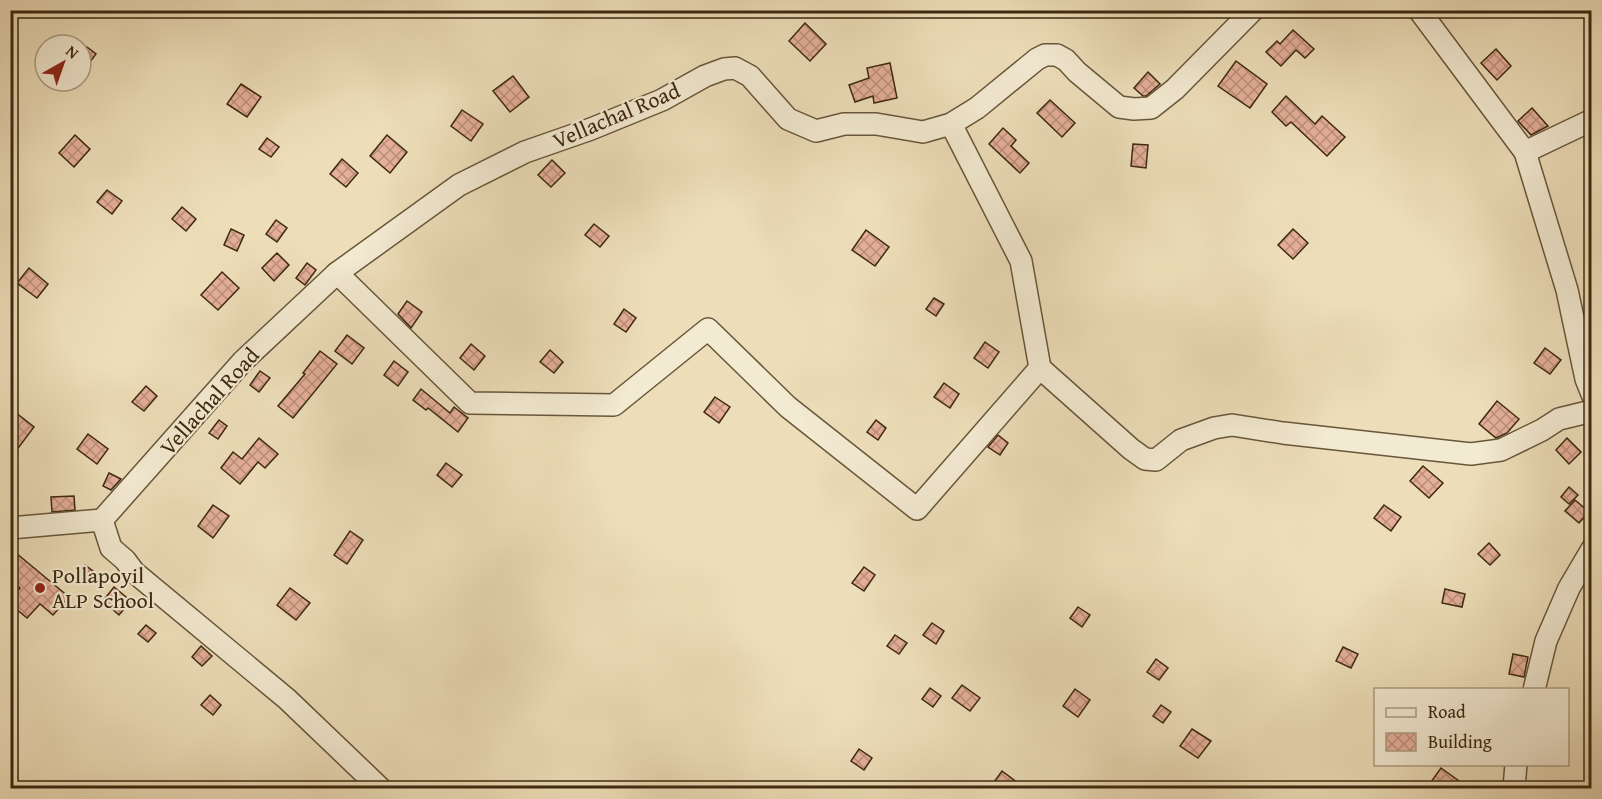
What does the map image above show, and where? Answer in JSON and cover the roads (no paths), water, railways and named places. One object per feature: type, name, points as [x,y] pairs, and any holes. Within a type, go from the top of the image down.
[{"type":"street","name":"Vellachal Road","points":[[102,520],[243,361],[337,273],[459,185],[525,152],[662,100],[705,76],[724,69],[735,68],[750,76],[788,119],[816,131],[844,124],[876,124],[922,132],[951,124],[977,108],[1036,59],[1045,55],[1057,55],[1066,60],[1119,107],[1134,110],[1151,108],[1175,88],[1253,10]]},
{"type":"street","points":[[1419,10],[1525,152],[1567,290],[1586,379],[1592,394]]},
{"type":"street","points":[[1525,152],[1592,120]]},
{"type":"street","points":[[951,124],[1021,261],[1040,368],[1145,459],[1156,460],[1181,440],[1214,428],[1232,425],[1430,450],[1481,453],[1501,450],[1559,419],[1592,411]]},
{"type":"street","points":[[337,273],[470,403],[614,405],[708,329],[788,407],[917,509],[1040,368]]},
{"type":"street","points":[[10,528],[102,520],[111,548],[125,560],[134,572],[287,699],[380,789]]},
{"type":"street","points":[[1534,688],[1546,641],[1569,588],[1592,549]]},
{"type":"street","points":[[1514,789],[1516,766]]},
{"type":"place","name":"Pollapoyil ALP School","points":[[40,588]]}]
